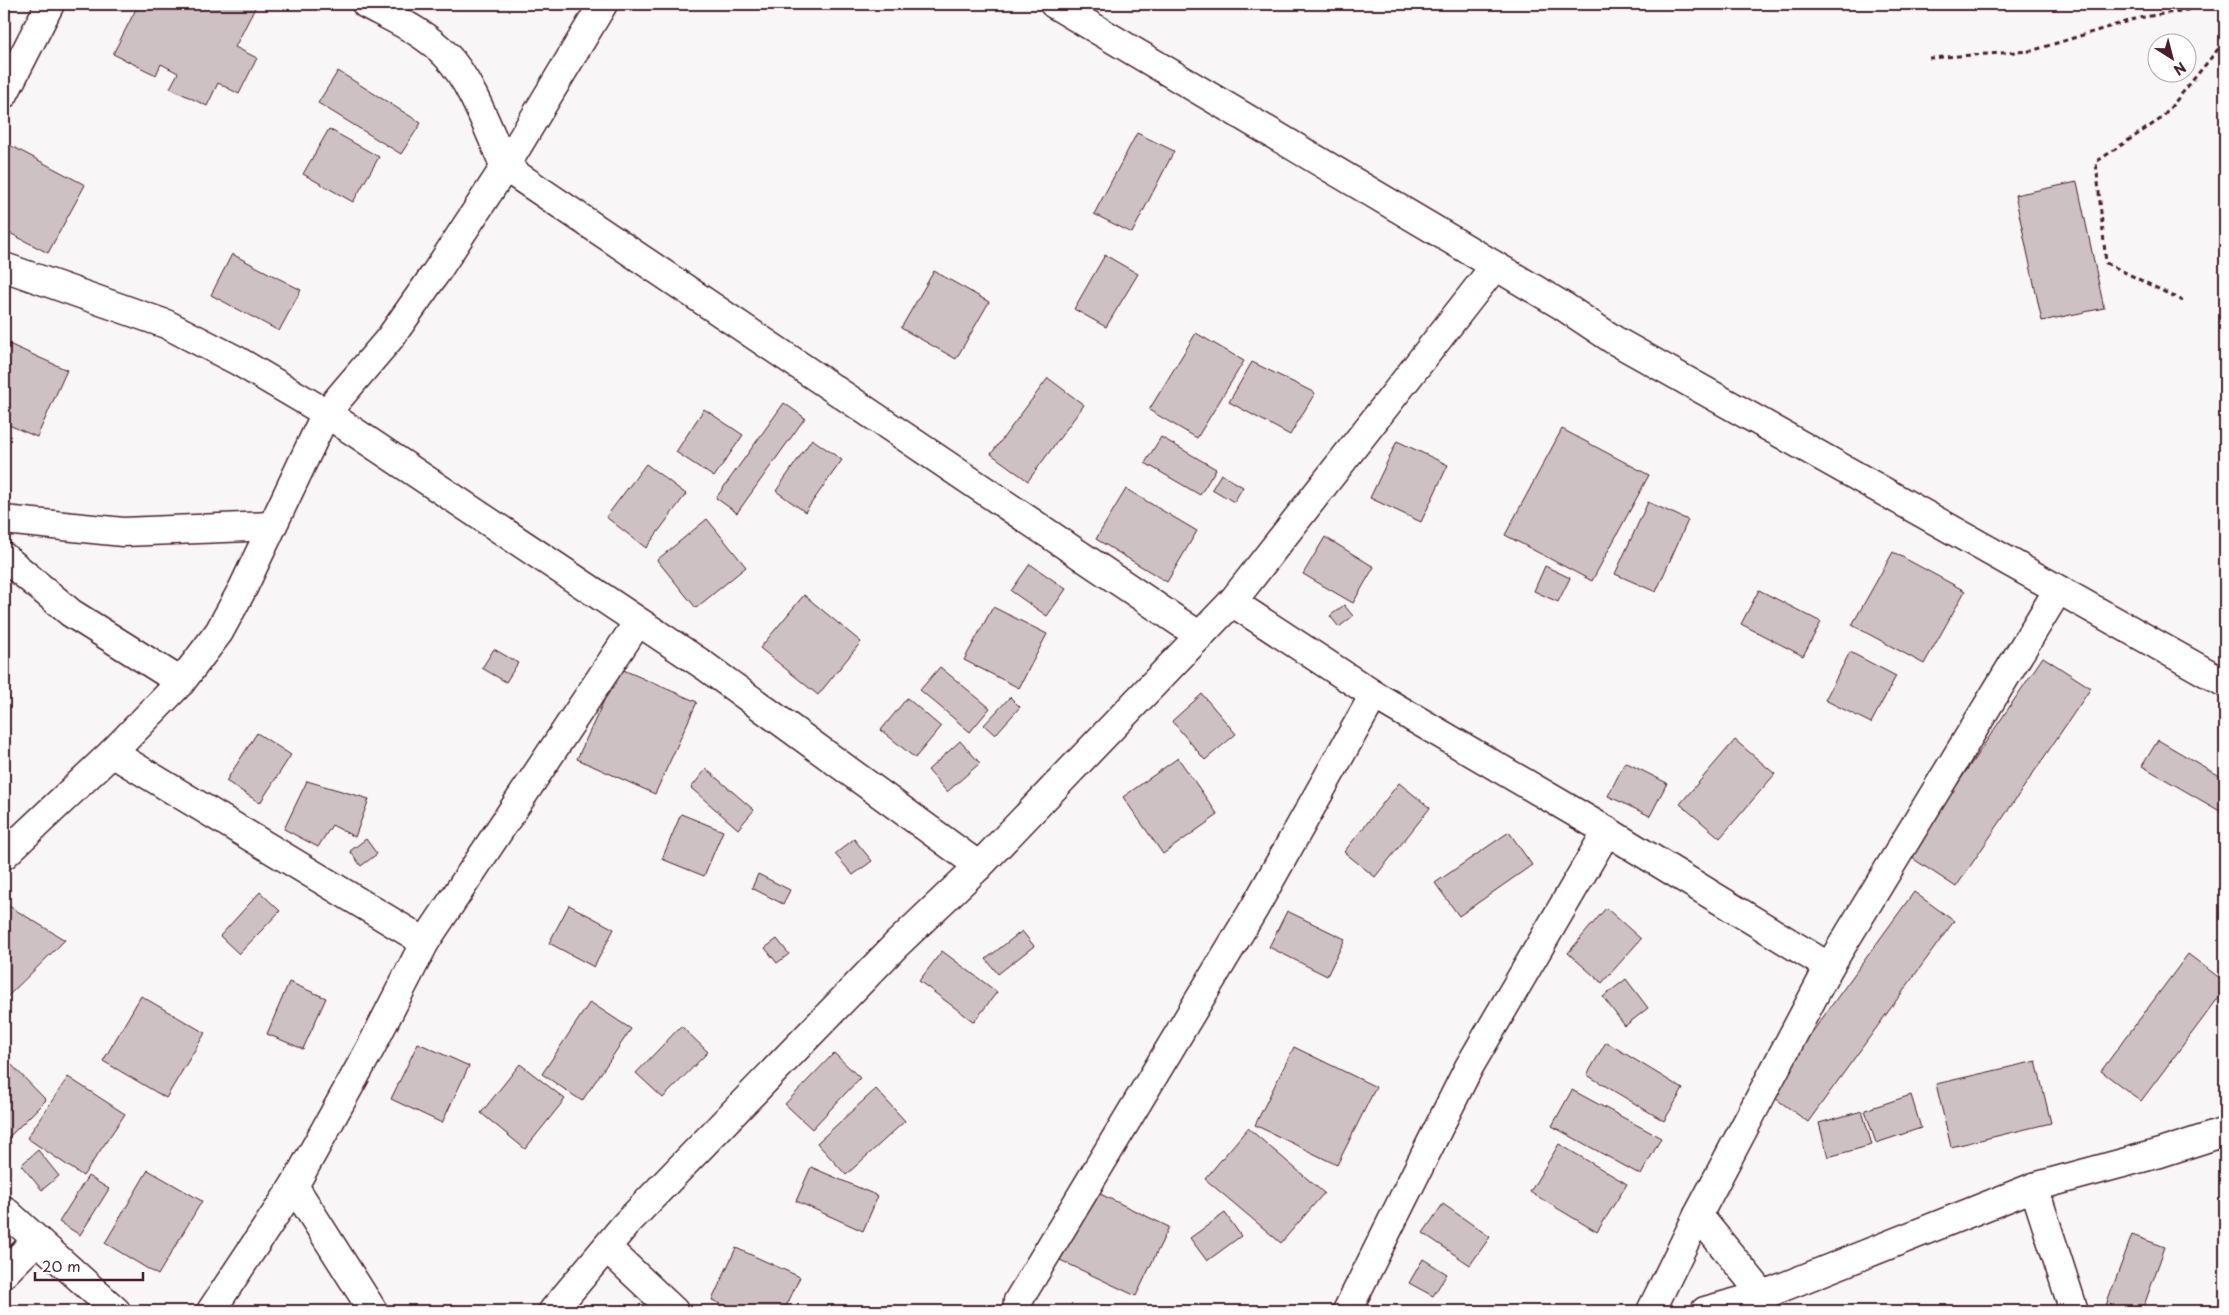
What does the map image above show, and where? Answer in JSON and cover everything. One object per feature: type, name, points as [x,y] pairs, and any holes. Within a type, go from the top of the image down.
[{"type":"street","points":[[4,94],[50,4]]},
{"type":"street","points":[[366,4],[416,31],[447,56],[467,87],[505,167],[1200,636]]},
{"type":"street","points":[[4,855],[112,753],[181,682],[219,632],[244,588],[271,526],[326,413],[390,338],[435,274],[505,167],[603,4]]},
{"type":"street","points":[[1054,4],[1563,306],[1614,340],[2225,683]]},
{"type":"street","points":[[553,1311],[626,1225],[896,945],[979,866],[1232,602],[1495,266]]},
{"type":"street","points":[[4,267],[166,324],[238,361],[326,413],[705,666],[979,866]]},
{"type":"street","points":[[4,520],[123,532],[271,526]]},
{"type":"street","points":[[4,557],[71,613],[181,682]]},
{"type":"street","points":[[1651,1311],[1698,1214],[1829,967],[2058,590]]},
{"type":"street","points":[[1232,602],[1374,695],[1607,831],[1829,967]]},
{"type":"street","points":[[211,1311],[294,1186],[370,1049],[425,942],[638,622]]},
{"type":"street","points":[[1017,1311],[1018,1301],[1255,908],[1374,695]]},
{"type":"street","points":[[112,753],[425,942]]},
{"type":"street","points":[[1347,1311],[1469,1067],[1607,831]]},
{"type":"street","points":[[1705,1311],[1763,1295],[2034,1187],[2160,1153],[2225,1132]]},
{"type":"street","points":[[294,1186],[373,1311]]},
{"type":"street","points":[[2034,1187],[2074,1311]]},
{"type":"street","points":[[4,1210],[116,1311]]},
{"type":"street","points":[[1698,1214],[1763,1295]]},
{"type":"street","points":[[4,1273],[37,1240]]},
{"type":"street","points":[[607,1248],[674,1311]]},
{"type":"path","points":[[1929,58],[2031,51],[2138,18],[2223,4]]},
{"type":"path","points":[[2183,301],[2106,263],[2096,162],[2162,118],[2219,48],[2225,45]]},
{"type":"building","points":[[127,4],[257,4],[235,47],[257,58],[239,94],[218,83],[207,106],[170,88],[178,73],[161,64],[156,75],[113,54],[136,9]]},
{"type":"building","points":[[338,71],[421,123],[401,154],[318,103]]},
{"type":"building","points":[[329,129],[379,157],[353,202],[303,174]]},
{"type":"building","points":[[1137,133],[1174,151],[1132,233],[1094,214]]},
{"type":"building","points":[[4,142],[85,185],[48,253],[4,230]]},
{"type":"building","points":[[2077,182],[2104,308],[2042,321],[2015,195]]},
{"type":"building","points":[[232,254],[301,290],[279,331],[211,295]]},
{"type":"building","points":[[1105,255],[1138,274],[1106,327],[1074,309]]},
{"type":"building","points":[[934,271],[989,302],[956,359],[901,328]]},
{"type":"building","points":[[2225,302],[2225,339],[2220,303]]},
{"type":"building","points":[[1196,333],[1244,361],[1197,438],[1149,410]]},
{"type":"building","points":[[9,344],[67,370],[37,437],[4,423],[4,356]]},
{"type":"building","points":[[1252,362],[1315,393],[1290,435],[1229,402]]},
{"type":"building","points":[[1048,378],[1084,405],[1028,481],[991,454]]},
{"type":"building","points":[[784,403],[805,418],[737,513],[716,498]]},
{"type":"building","points":[[704,409],[743,435],[714,477],[676,452]]},
{"type":"building","points":[[1562,429],[1649,475],[1592,581],[1505,535]]},
{"type":"building","points":[[1161,437],[1216,469],[1200,495],[1145,463]]},
{"type":"building","points":[[812,439],[842,460],[805,512],[776,491]]},
{"type":"building","points":[[1397,441],[1448,465],[1421,522],[1370,498]]},
{"type":"building","points":[[646,464],[686,494],[646,548],[606,517]]},
{"type":"building","points":[[1221,474],[1243,487],[1234,502],[1212,489]]},
{"type":"building","points":[[1126,489],[1197,531],[1167,582],[1096,539]]},
{"type":"building","points":[[1648,502],[1688,520],[1656,592],[1615,574]]},
{"type":"building","points":[[707,519],[746,567],[696,608],[657,560]]},
{"type":"building","points":[[1325,537],[1374,567],[1353,603],[1303,574]]},
{"type":"building","points":[[1893,552],[1965,591],[1924,664],[1852,625]]},
{"type":"building","points":[[1030,564],[1066,589],[1047,616],[1011,591]]},
{"type":"building","points":[[1545,566],[1570,578],[1558,602],[1534,591]]},
{"type":"building","points":[[1759,590],[1821,622],[1803,656],[1741,624]]},
{"type":"building","points":[[804,595],[861,642],[818,695],[760,648]]},
{"type":"building","points":[[1344,605],[1353,616],[1339,627],[1330,616]]},
{"type":"building","points":[[993,607],[1047,634],[1019,688],[964,660]]},
{"type":"building","points":[[494,649],[518,663],[506,682],[482,668]]},
{"type":"building","points":[[1850,652],[1896,676],[1871,723],[1825,700]]},
{"type":"building","points":[[2043,657],[2091,688],[1956,887],[1909,856]]},
{"type":"building","points":[[940,667],[990,708],[970,732],[920,690]]},
{"type":"building","points":[[619,668],[697,702],[655,794],[577,759]]},
{"type":"building","points":[[1202,694],[1236,734],[1205,760],[1172,721]]},
{"type":"building","points":[[1010,697],[1020,707],[995,735],[984,725]]},
{"type":"building","points":[[907,698],[941,727],[915,758],[881,730]]},
{"type":"building","points":[[257,733],[291,755],[260,803],[226,781]]},
{"type":"building","points":[[1735,740],[1775,774],[1720,838],[1680,804]]},
{"type":"building","points":[[2158,740],[2225,779],[2225,814],[2142,766]]},
{"type":"building","points":[[960,741],[980,763],[947,792],[928,770]]},
{"type":"building","points":[[1178,758],[1218,815],[1163,854],[1123,797]]},
{"type":"building","points":[[1625,762],[1667,783],[1650,816],[1608,796]]},
{"type":"building","points":[[706,769],[754,810],[738,829],[691,788]]},
{"type":"building","points":[[307,781],[369,799],[355,837],[332,825],[318,847],[284,829]]},
{"type":"building","points":[[1399,783],[1430,808],[1375,877],[1344,852]]},
{"type":"building","points":[[681,814],[723,831],[704,876],[662,859]]},
{"type":"building","points":[[1509,832],[1532,865],[1459,916],[1435,883]]},
{"type":"building","points":[[366,839],[377,854],[361,866],[350,851]]},
{"type":"building","points":[[854,839],[872,861],[853,875],[835,854]]},
{"type":"building","points":[[758,874],[790,890],[783,904],[752,888]]},
{"type":"building","points":[[260,892],[280,911],[239,954],[220,936]]},
{"type":"building","points":[[1914,892],[1954,921],[1808,1122],[1768,1093]]},
{"type":"building","points":[[4,903],[65,940],[4,1000]]},
{"type":"building","points":[[569,905],[614,929],[594,967],[549,943]]},
{"type":"building","points":[[1606,908],[1641,939],[1602,983],[1568,953]]},
{"type":"building","points":[[1287,911],[1345,939],[1327,976],[1269,947]]},
{"type":"building","points":[[1022,931],[1034,946],[998,974],[986,959]]},
{"type":"building","points":[[777,939],[789,954],[777,963],[765,948]]},
{"type":"building","points":[[942,951],[997,992],[974,1022],[919,981]]},
{"type":"building","points":[[2188,954],[2225,982],[2225,989],[2141,1101],[2101,1071]]},
{"type":"building","points":[[1626,979],[1648,1008],[1625,1026],[1603,997]]},
{"type":"building","points":[[289,982],[326,998],[303,1049],[267,1034]]},
{"type":"building","points":[[141,996],[205,1033],[166,1098],[103,1061]]},
{"type":"building","points":[[590,1002],[631,1029],[582,1101],[542,1074]]},
{"type":"building","points":[[681,1026],[708,1052],[663,1098],[636,1073]]},
{"type":"building","points":[[1606,1042],[1683,1089],[1664,1121],[1587,1075]]},
{"type":"building","points":[[418,1043],[469,1066],[442,1123],[391,1099]]},
{"type":"building","points":[[1294,1047],[1376,1087],[1337,1165],[1255,1125]]},
{"type":"building","points":[[834,1053],[860,1078],[812,1129],[785,1104]]},
{"type":"building","points":[[4,1057],[46,1100],[4,1142]]},
{"type":"building","points":[[2036,1061],[2051,1123],[1951,1147],[1936,1084]]},
{"type":"building","points":[[520,1064],[565,1099],[525,1149],[481,1113]]},
{"type":"building","points":[[68,1077],[125,1114],[83,1176],[27,1138]]},
{"type":"building","points":[[876,1089],[905,1121],[846,1175],[817,1143]]},
{"type":"building","points":[[1572,1090],[1661,1138],[1641,1175],[1552,1126]]},
{"type":"building","points":[[1911,1095],[1921,1128],[1876,1143],[1865,1110]]},
{"type":"building","points":[[1862,1111],[1872,1145],[1828,1157],[1819,1123]]},
{"type":"building","points":[[1248,1128],[1324,1193],[1281,1243],[1205,1179]]},
{"type":"building","points":[[1559,1144],[1627,1184],[1597,1232],[1530,1192]]},
{"type":"building","points":[[38,1150],[59,1176],[42,1190],[21,1165]]},
{"type":"building","points":[[811,1167],[878,1196],[863,1231],[796,1201]]},
{"type":"building","points":[[148,1170],[202,1201],[158,1275],[105,1243]]},
{"type":"building","points":[[88,1176],[109,1189],[80,1235],[59,1222]]},
{"type":"building","points":[[1094,1191],[1169,1227],[1136,1296],[1060,1260]]},
{"type":"building","points":[[1443,1204],[1490,1237],[1470,1265],[1423,1233]]},
{"type":"building","points":[[1225,1213],[1241,1236],[1207,1261],[1190,1238]]},
{"type":"building","points":[[2132,1235],[2165,1247],[2142,1311],[2104,1311]]},
{"type":"building","points":[[736,1248],[800,1277],[784,1311],[737,1311],[712,1300]]},
{"type":"building","points":[[1423,1259],[1447,1274],[1433,1296],[1409,1283]]}]
